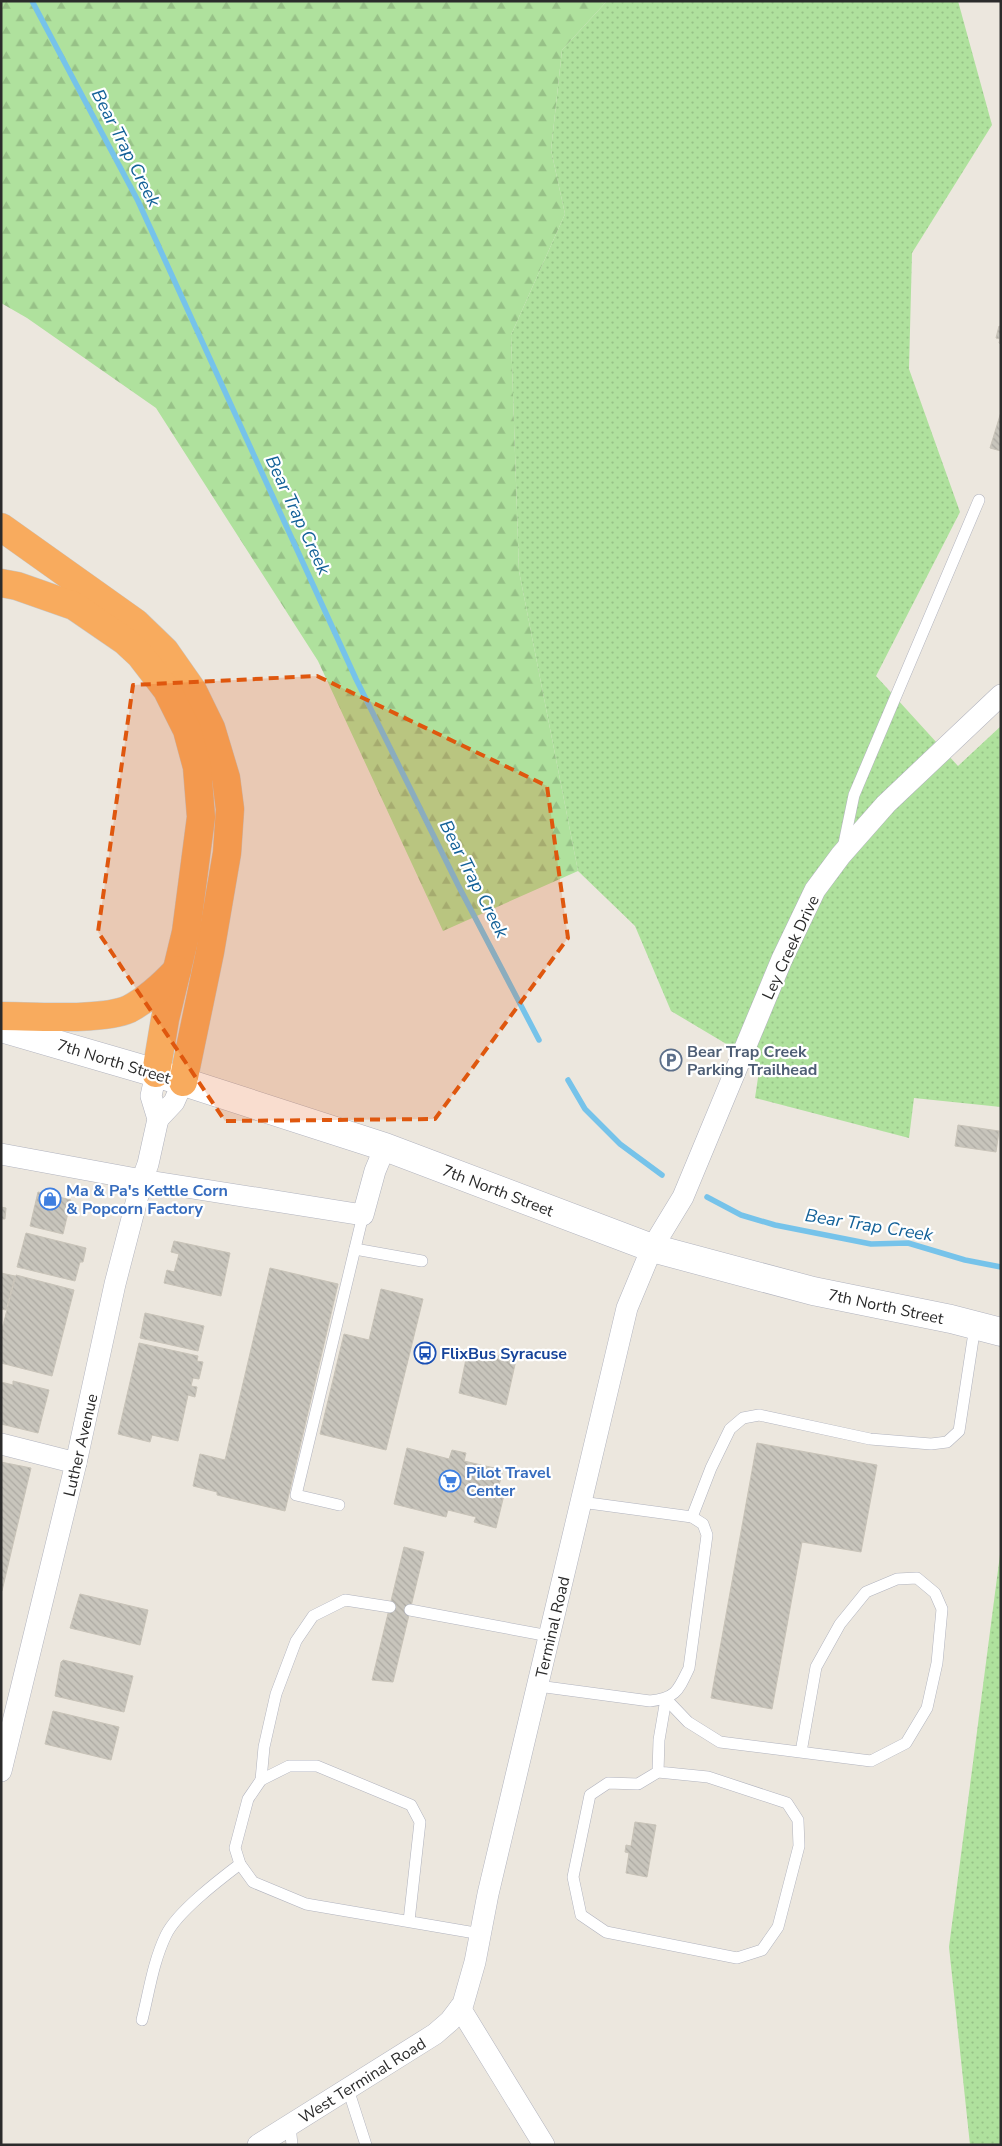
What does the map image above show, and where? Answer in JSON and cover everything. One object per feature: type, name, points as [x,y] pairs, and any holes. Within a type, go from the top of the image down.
[{"type":"highway","points":[[1,527],[136,623],[171,659],[193,691],[211,728],[226,778],[230,809],[227,853],[210,952],[183,1082]]},
{"type":"highway","points":[[1,584],[17,586],[74,606],[125,641],[140,655],[167,690],[187,730],[197,767],[201,817],[186,932],[165,1019],[156,1073]]},
{"type":"highway","points":[[1,1016],[75,1016],[114,1013],[129,1009],[160,989],[178,970]]},
{"type":"street","name":"Ley Creek Drive","points":[[652,1248],[683,1197],[782,959],[816,890],[841,855],[886,804],[1001,695]]},
{"type":"street","name":"7th North Street","points":[[1,1028],[156,1073],[385,1147],[652,1248],[813,1291],[988,1329]]},
{"type":"street","name":"Luther Avenue","points":[[1,1771],[76,1463],[115,1284],[142,1180],[148,1164],[158,1119],[151,1096],[156,1073]]},
{"type":"street","name":"Luther Avenue","points":[[158,1119],[174,1102],[183,1082]]},
{"type":"street","points":[[1,1154],[142,1180],[363,1215],[375,1171],[385,1147]]},
{"type":"street","name":"Terminal Road","points":[[460,2008],[463,2004],[473,1970],[627,1308],[652,1248]]},
{"type":"street","points":[[1,1444],[76,1463]]},
{"type":"street","points":[[460,2008],[544,2145]]},
{"type":"street","name":"West Terminal Road","points":[[258,2145],[291,2135],[348,2089],[435,2034],[450,2021],[460,2008]]},
{"type":"lane","points":[[841,855],[854,795],[979,500]]},
{"type":"lane","points":[[339,1505],[296,1495],[363,1215]]},
{"type":"lane","points":[[354,1249],[422,1261]]},
{"type":"lane","points":[[692,1517],[710,1468],[730,1429],[743,1418],[759,1415],[870,1438],[931,1444],[947,1442],[959,1431],[988,1329]]},
{"type":"lane","points":[[538,1686],[650,1701],[666,1699],[680,1688],[689,1668],[707,1535],[703,1524],[692,1517],[581,1502]]},
{"type":"lane","points":[[666,1699],[688,1722],[720,1742],[871,1761],[906,1743],[927,1708],[937,1663],[942,1609],[935,1593],[917,1578],[897,1579],[866,1592],[840,1624],[816,1667],[801,1752]]},
{"type":"lane","points":[[262,1780],[264,1747],[276,1694],[296,1641],[313,1616],[345,1600],[390,1607]]},
{"type":"lane","points":[[410,1610],[550,1636]]},
{"type":"lane","points":[[658,1772],[659,1740],[666,1699]]},
{"type":"lane","points":[[409,1921],[420,1822],[411,1805],[317,1766],[289,1766],[262,1780],[248,1799],[235,1848],[240,1864],[253,1882],[306,1904],[480,1934]]},
{"type":"lane","points":[[658,1772],[708,1777],[787,1803],[798,1820],[799,1846],[778,1927],[762,1950],[737,1958],[606,1932],[582,1914],[573,1877],[590,1795],[608,1783],[638,1784],[658,1772]]},
{"type":"lane","points":[[142,2020],[154,1968],[167,1934],[186,1910],[214,1883],[240,1864]]},
{"type":"lane","points":[[348,2089],[366,2145]]},
{"type":"highlighted area","points":[[317,676],[547,786],[568,938],[435,1119],[225,1121],[98,932],[133,685]]},
{"type":"green space","points":[[1,1],[607,1],[562,50],[551,150],[565,214],[511,335],[519,571],[578,871],[443,931],[318,661],[156,408],[27,318],[1,303]]},
{"type":"green space","points":[[607,1],[958,1],[992,125],[912,253],[909,369],[960,512],[876,676],[958,766],[1001,726],[1001,1107],[914,1098],[909,1138],[755,1098],[760,1064],[671,1011],[635,926],[578,871],[519,571],[511,335],[565,214],[551,150],[562,50]]},
{"type":"green space","points":[[1001,1547],[1001,2145],[970,2145],[949,1947]]},
{"type":"building","points":[[999,326],[1001,327],[1001,344],[999,343],[1000,339],[996,338]]},
{"type":"building","points":[[1001,412],[1001,451],[990,448]]},
{"type":"building","points":[[958,1125],[999,1131],[996,1152],[955,1146]]},
{"type":"building","points":[[38,1192],[71,1200],[63,1234],[30,1226]]},
{"type":"building","points":[[1,1207],[6,1208],[5,1219],[1,1219]]},
{"type":"building","points":[[26,1233],[86,1248],[83,1262],[80,1262],[75,1281],[17,1267]]},
{"type":"building","points":[[174,1241],[230,1253],[221,1296],[164,1283],[167,1270],[174,1272],[179,1254],[171,1252]]},
{"type":"building","points":[[270,1268],[338,1284],[285,1511],[217,1495],[217,1492],[193,1486],[200,1454],[225,1460]]},
{"type":"building","points":[[1,1273],[15,1276],[6,1310],[1,1309]]},
{"type":"building","points":[[16,1275],[74,1290],[52,1376],[1,1363],[1,1333]]},
{"type":"building","points":[[381,1289],[423,1299],[386,1450],[320,1434],[344,1334],[369,1340]]},
{"type":"building","points":[[145,1313],[204,1326],[198,1351],[140,1338]]},
{"type":"building","points":[[139,1343],[198,1356],[197,1361],[203,1362],[199,1379],[193,1378],[191,1386],[197,1387],[195,1397],[188,1395],[178,1441],[152,1435],[150,1442],[118,1434]]},
{"type":"building","points":[[468,1349],[516,1360],[506,1405],[459,1393]]},
{"type":"building","points":[[13,1381],[49,1390],[38,1433],[1,1424],[1,1382],[13,1385]]},
{"type":"building","points":[[757,1443],[877,1465],[861,1552],[802,1542],[772,1709],[711,1698]]},
{"type":"building","name":"Pilot Travel Center","points":[[407,1448],[449,1459],[452,1450],[466,1453],[464,1461],[503,1470],[497,1493],[504,1495],[496,1528],[474,1522],[476,1517],[448,1510],[446,1517],[394,1504]]},
{"type":"building","points":[[1,1462],[31,1468],[2,1591],[1,1591]]},
{"type":"building","points":[[404,1547],[424,1552],[393,1682],[372,1680]]},
{"type":"building","points":[[80,1594],[148,1610],[140,1645],[70,1628]]},
{"type":"building","points":[[63,1660],[133,1676],[124,1712],[55,1696],[61,1662]]},
{"type":"building","points":[[53,1711],[119,1727],[111,1760],[45,1744]]},
{"type":"building","points":[[635,1822],[656,1825],[647,1877],[626,1873],[629,1853],[625,1852],[626,1845],[631,1846]]},
{"type":"waterway","name":"Bear Trap Creek","points":[[32,1],[138,201],[356,679],[458,885],[539,1040]]},
{"type":"waterway","name":"Bear Trap Creek","points":[[568,1080],[585,1109],[620,1144],[662,1175]]},
{"type":"waterway","name":"Bear Trap Creek","points":[[707,1197],[741,1215],[775,1225],[871,1244],[908,1243],[965,1260],[1001,1267]]},
{"type":"place","name":"Bear Trap Creek Parking Trailhead","points":[[671,1060]]},
{"type":"place","name":"Ma & Pa's Kettle Corn & Popcorn Factory","points":[[50,1199]]},
{"type":"place","name":"FlixBus Syracuse","points":[[425,1353]]},
{"type":"place","name":"Pilot Travel Center","points":[[450,1481]]}]
